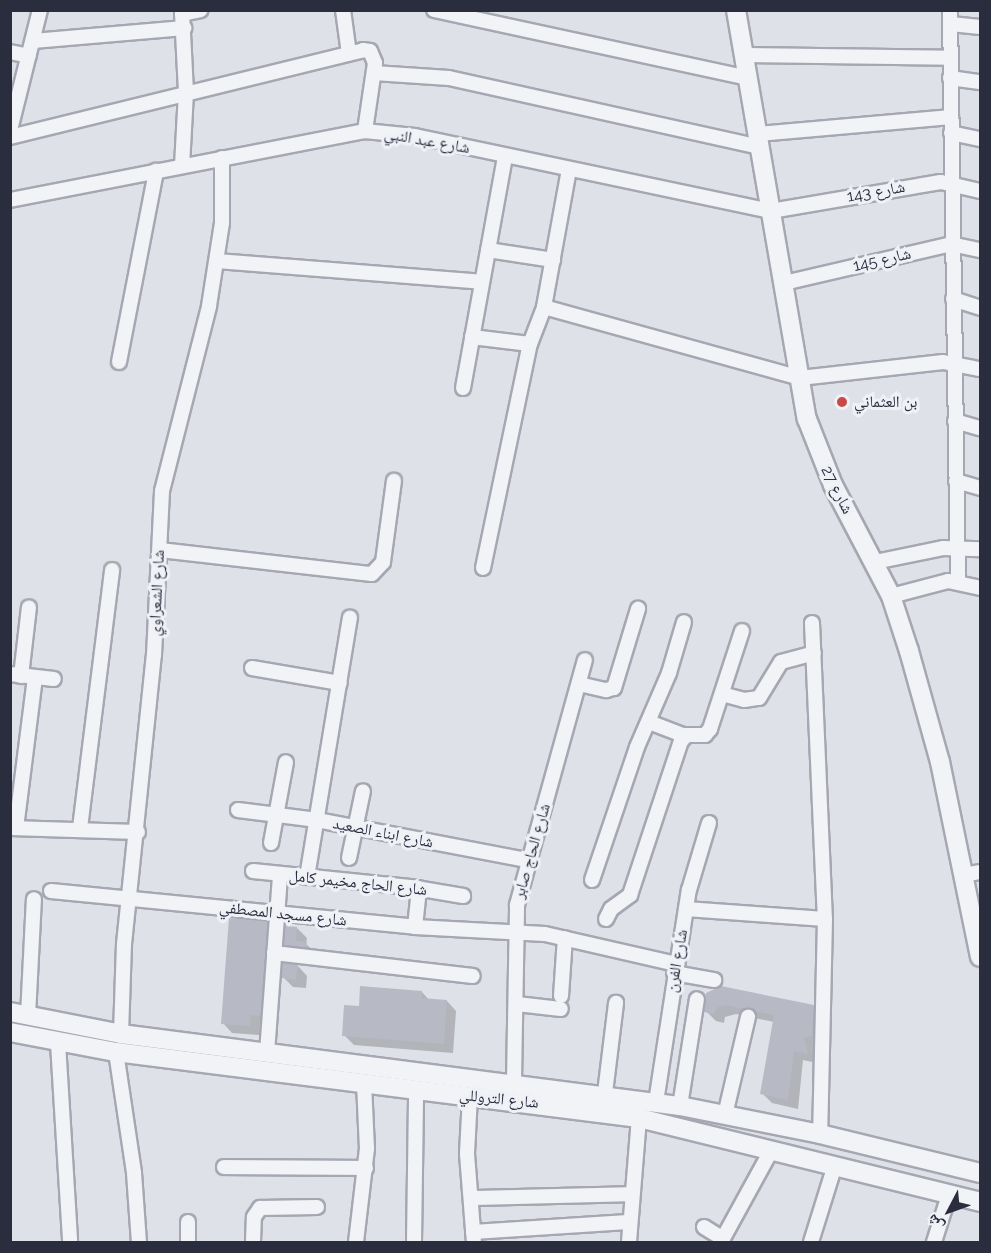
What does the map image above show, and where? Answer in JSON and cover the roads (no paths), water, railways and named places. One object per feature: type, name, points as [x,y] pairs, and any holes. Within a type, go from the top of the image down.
[{"type":"street","points":[[182,166],[186,92],[182,14],[201,10]]},
{"type":"street","points":[[344,10],[350,54]]},
{"type":"street","points":[[434,10],[748,78]]},
{"type":"street","points":[[10,130],[14,104],[33,41],[36,11]]},
{"type":"street","name":"شارع 27","points":[[734,11],[745,55],[800,378],[817,449],[891,596],[972,874],[981,957]]},
{"type":"street","points":[[958,581],[951,244],[950,17],[981,27]]},
{"type":"street","points":[[33,41],[184,28]]},
{"type":"street","points":[[10,137],[186,92],[370,51],[375,56],[374,73],[365,131]]},
{"type":"street","points":[[10,52],[29,56]]},
{"type":"street","points":[[745,55],[950,58]]},
{"type":"street","points":[[374,73],[449,78],[759,140],[951,117]]},
{"type":"street","points":[[950,78],[981,82]]},
{"type":"street","name":"شارع عبد النبي","points":[[10,200],[365,131],[415,136],[771,211]]},
{"type":"street","points":[[951,133],[981,139]]},
{"type":"street","points":[[463,388],[505,156]]},
{"type":"street","name":"شارع الشعراوي","points":[[121,1034],[129,898],[138,832],[164,481],[199,350],[217,261],[222,223],[222,158]]},
{"type":"street","points":[[483,568],[530,344],[544,307],[569,170]]},
{"type":"street","points":[[119,362],[156,171]]},
{"type":"street","name":"شارع 143","points":[[771,211],[930,183],[952,183],[981,191]]},
{"type":"street","name":"شارع 145","points":[[784,283],[951,244],[981,250]]},
{"type":"street","points":[[488,250],[553,260]]},
{"type":"street","points":[[217,261],[481,282]]},
{"type":"street","points":[[953,299],[981,308]]},
{"type":"street","points":[[544,307],[800,378],[954,362],[981,369]]},
{"type":"street","points":[[472,337],[530,344]]},
{"type":"street","points":[[955,421],[981,428]]},
{"type":"street","points":[[160,550],[372,574],[383,562],[394,480]]},
{"type":"street","points":[[956,481],[981,488]]},
{"type":"street","points":[[875,562],[956,547],[981,549]]},
{"type":"street","points":[[80,828],[111,570]]},
{"type":"street","points":[[891,596],[958,581],[981,588]]},
{"type":"street","points":[[29,607],[22,676],[13,828],[80,828],[138,832]]},
{"type":"street","points":[[579,684],[606,690],[614,688],[638,609]]},
{"type":"street","points":[[307,877],[350,618]]},
{"type":"street","points":[[592,880],[669,673],[684,621]]},
{"type":"street","points":[[801,1156],[814,1132],[825,919],[812,623]]},
{"type":"street","points":[[649,722],[685,736],[708,733],[742,631]]},
{"type":"street","points":[[722,694],[744,700],[759,698],[781,662],[814,653]]},
{"type":"street","name":"شارع الحاج صابر","points":[[514,1081],[517,1004],[516,931],[527,860],[585,660]]},
{"type":"street","points":[[252,668],[340,682]]},
{"type":"street","points":[[22,676],[54,679]]},
{"type":"street","points":[[606,919],[610,909],[630,895],[664,787],[685,736]]},
{"type":"street","points":[[271,843],[286,762]]},
{"type":"street","points":[[349,858],[363,791]]},
{"type":"street","name":"شارع ابناء الصعيد","points":[[238,810],[317,820],[527,860]]},
{"type":"street","name":"شارع الفرن","points":[[656,1102],[686,909],[709,823]]},
{"type":"street","name":"شارع الحاج مخيمر كامل","points":[[253,871],[419,888],[463,896]]},
{"type":"street","points":[[267,1053],[280,874]]},
{"type":"street","points":[[415,927],[419,888]]},
{"type":"street","name":"شارع مسجد المصطفي","points":[[51,891],[415,927],[516,931],[565,938],[714,980]]},
{"type":"street","points":[[19,1014],[34,899]]},
{"type":"street","points":[[686,909],[825,919]]},
{"type":"street","points":[[517,1004],[561,1003],[565,938]]},
{"type":"street","points":[[274,952],[473,976]]},
{"type":"street","points":[[680,1106],[697,999]]},
{"type":"street","points":[[605,1093],[616,1003]]},
{"type":"street","name":"شارع التروللي","points":[[19,1014],[121,1034],[605,1093],[814,1132],[981,1173]]},
{"type":"street","points":[[725,1114],[748,1017]]},
{"type":"street","name":"شارع التروللي","points":[[10,1032],[58,1043],[116,1052],[639,1118],[981,1202]]},
{"type":"street","points":[[58,1043],[70,1242]]},
{"type":"street","points":[[116,1052],[134,1173],[139,1242]]},
{"type":"street","points":[[356,1242],[366,1168],[364,1084]]},
{"type":"street","points":[[414,1242],[416,1090]]},
{"type":"street","points":[[470,1096],[468,1154],[474,1237],[628,1222]]},
{"type":"street","points":[[629,1242],[628,1222],[639,1118]]},
{"type":"street","points":[[704,1227],[722,1241],[772,1149]]},
{"type":"street","points":[[811,1242],[835,1165]]},
{"type":"street","points":[[224,1167],[366,1168]]},
{"type":"street","points":[[472,1198],[631,1194]]},
{"type":"street","points":[[934,1242],[949,1195]]},
{"type":"street","points":[[253,1242],[254,1217],[260,1208],[317,1207]]},
{"type":"street","points":[[188,1221],[188,1242]]},
{"type":"place","name":"بن العثماني","points":[[842,402]]}]
